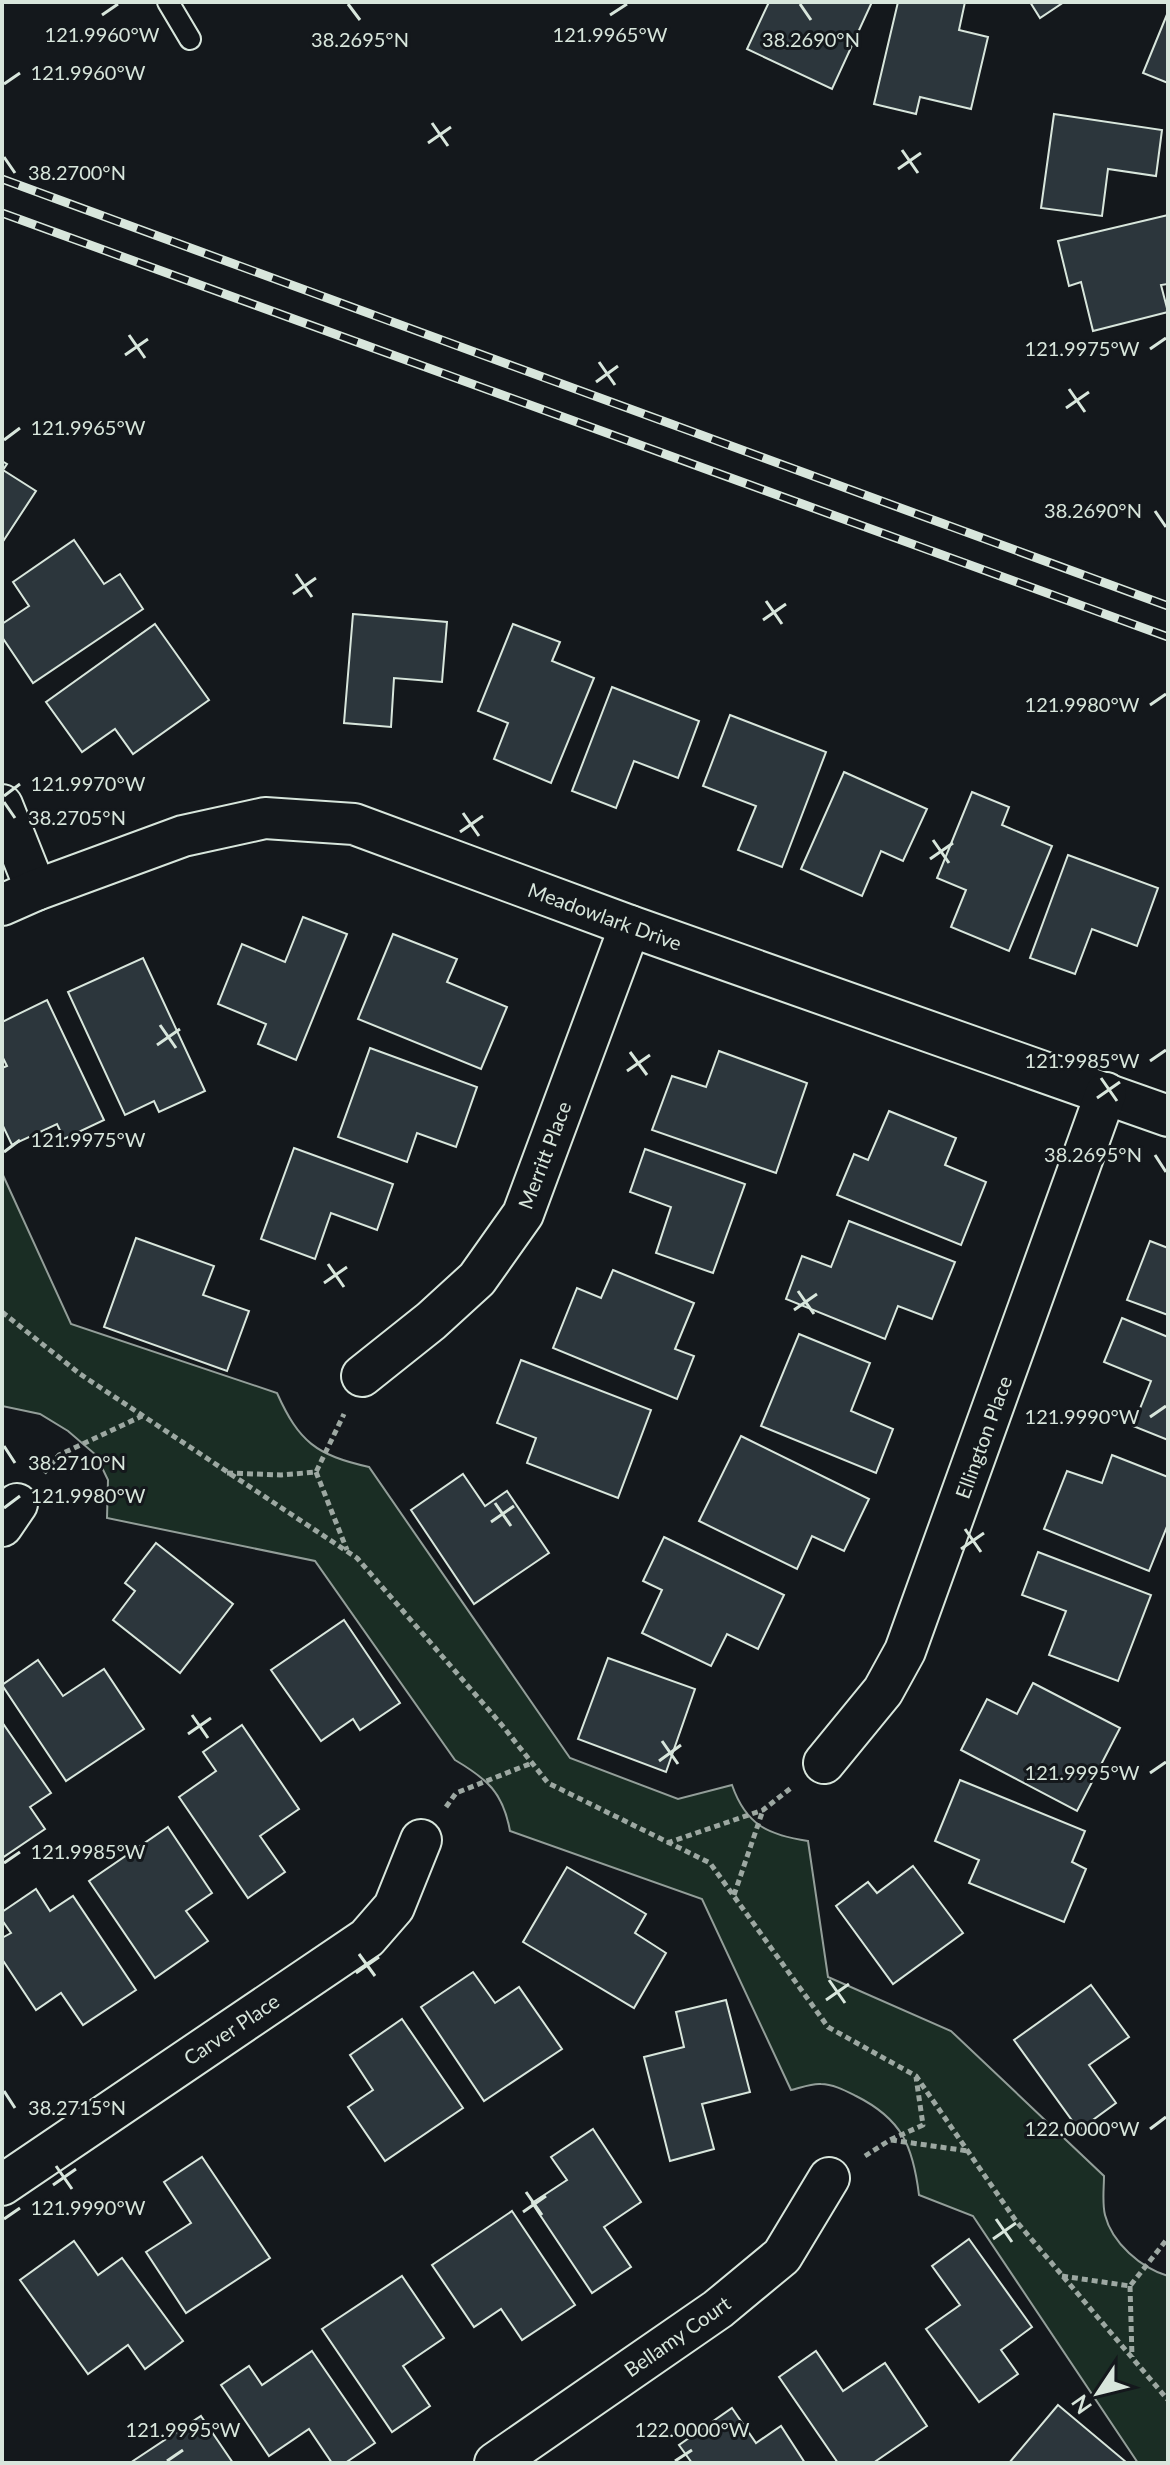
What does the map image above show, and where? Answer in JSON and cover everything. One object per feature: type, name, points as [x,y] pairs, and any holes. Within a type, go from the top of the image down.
[{"type":"street","points":[[2,805],[19,897]]},
{"type":"street","name":"Meadowlark Drive","points":[[19,897],[183,836],[265,818],[354,824],[630,926],[1168,1116]]},
{"type":"street","name":"Merritt Place","points":[[362,1376],[431,1321],[477,1279],[523,1214],[630,926]]},
{"type":"street","name":"Ellington Place","points":[[824,1763],[883,1691],[905,1651],[1106,1093]]},
{"type":"street","name":"Carver Place","points":[[2,2185],[367,1938],[394,1907],[421,1840]]},
{"type":"street","name":"Bellamy Court","points":[[495,2463],[718,2309],[782,2256],[829,2178]]},
{"type":"lane","points":[[168,2],[190,39]]},
{"type":"path","points":[[2,1312],[80,1374],[357,1558],[548,1783],[710,1863],[828,2027],[916,2076],[1016,2221],[1168,2400]]},
{"type":"path","points":[[347,1551],[316,1472],[362,1376]]},
{"type":"path","points":[[10,1515],[59,1455],[142,1416]]},
{"type":"path","points":[[226,1473],[281,1475],[316,1472]]},
{"type":"path","points":[[421,1840],[456,1793],[532,1763]]},
{"type":"path","points":[[667,1843],[763,1810],[824,1763]]},
{"type":"path","points":[[734,1896],[763,1810]]},
{"type":"path","points":[[829,2178],[890,2140],[923,2125],[916,2076]]},
{"type":"path","points":[[890,2140],[968,2151]]},
{"type":"path","points":[[1132,2359],[1130,2286],[1168,2238]]},
{"type":"path","points":[[1061,2275],[1130,2286]]},
{"type":"green space","points":[[2,1173],[71,1324],[277,1393],[293,1424],[311,1444],[335,1457],[369,1467],[570,1758],[678,1799],[732,1785],[744,1810],[760,1826],[808,1841],[828,1977],[951,2031],[1104,2176],[1104,2210],[1114,2235],[1138,2261],[1168,2276],[1168,2463],[1138,2463],[973,2216],[919,2195],[909,2148],[884,2114],[856,2096],[830,2085],[814,2084],[791,2090],[702,1899],[510,1831],[498,1796],[485,1781],[455,1760],[315,1561],[107,1518],[108,1480],[96,1455],[68,1431],[40,1414],[2,1406]]},
{"type":"building","points":[[769,2],[872,2],[832,89],[747,49]]},
{"type":"building","points":[[898,2],[965,2],[959,30],[988,37],[971,109],[920,97],[916,114],[874,104]]},
{"type":"building","points":[[1030,2],[1064,2],[1040,18]]},
{"type":"building","points":[[1168,12],[1168,83],[1143,73]]},
{"type":"building","points":[[1054,114],[1162,130],[1156,176],[1108,169],[1102,216],[1041,208]]},
{"type":"building","points":[[1168,215],[1168,284],[1161,285],[1168,312],[1093,331],[1081,282],[1069,286],[1058,241]]},
{"type":"building","points":[[2,461],[7,464],[3,470],[36,491],[2,543]]},
{"type":"building","points":[[74,540],[104,584],[120,574],[143,609],[33,683],[2,637],[2,624],[29,606],[13,582]]},
{"type":"building","points":[[353,614],[447,622],[442,682],[394,678],[391,727],[344,723]]},
{"type":"building","points":[[155,624],[209,700],[133,754],[115,729],[82,752],[46,702]]},
{"type":"building","points":[[513,624],[560,642],[552,661],[594,678],[551,783],[494,759],[508,723],[478,711]]},
{"type":"building","points":[[612,687],[699,721],[678,778],[634,761],[616,808],[572,791]]},
{"type":"building","points":[[730,715],[826,752],[782,867],[738,850],[756,806],[703,786]]},
{"type":"building","points":[[844,772],[927,809],[903,861],[881,851],[862,896],[801,869]]},
{"type":"building","points":[[972,792],[1009,807],[1002,825],[1052,846],[1009,951],[951,927],[966,890],[937,878]]},
{"type":"building","points":[[1068,855],[1158,888],[1137,946],[1092,929],[1075,974],[1030,958]]},
{"type":"building","points":[[303,917],[347,934],[296,1060],[258,1044],[266,1024],[218,1004],[242,944],[285,962]]},
{"type":"building","points":[[393,934],[457,959],[447,982],[507,1007],[481,1069],[358,1019]]},
{"type":"building","points":[[143,958],[205,1091],[159,1112],[154,1101],[125,1115],[68,992]]},
{"type":"building","points":[[47,1000],[104,1120],[64,1139],[57,1124],[12,1145],[2,1124],[2,1068],[7,1066],[2,1056],[2,1022]]},
{"type":"building","points":[[370,1048],[477,1087],[456,1147],[417,1133],[407,1162],[338,1137]]},
{"type":"building","points":[[719,1051],[807,1083],[776,1173],[652,1130],[672,1076],[706,1087]]},
{"type":"building","points":[[889,1111],[956,1138],[945,1165],[986,1182],[961,1245],[837,1195],[854,1154],[868,1160]]},
{"type":"building","points":[[294,1148],[393,1184],[377,1230],[331,1213],[315,1259],[261,1239]]},
{"type":"building","points":[[645,1149],[745,1184],[713,1273],[656,1253],[671,1207],[630,1192]]},
{"type":"building","points":[[849,1221],[955,1262],[932,1319],[898,1306],[885,1339],[786,1299],[802,1256],[831,1267]]},
{"type":"building","points":[[136,1238],[214,1266],[203,1295],[249,1311],[227,1371],[104,1327]]},
{"type":"building","points":[[1150,1241],[1168,1248],[1168,1315],[1127,1300]]},
{"type":"building","points":[[613,1270],[694,1303],[675,1349],[694,1356],[677,1399],[553,1348],[577,1288],[601,1298]]},
{"type":"building","points":[[1122,1318],[1168,1337],[1168,1440],[1133,1426],[1151,1381],[1104,1362]]},
{"type":"building","points":[[799,1334],[870,1363],[851,1411],[893,1429],[876,1473],[761,1426]]},
{"type":"building","points":[[521,1360],[651,1410],[618,1498],[527,1463],[536,1438],[497,1423]]},
{"type":"building","points":[[741,1436],[869,1499],[844,1551],[812,1536],[797,1569],[699,1521]]},
{"type":"building","points":[[1112,1455],[1168,1477],[1168,1524],[1149,1571],[1044,1529],[1067,1471],[1102,1483]]},
{"type":"building","points":[[463,1474],[485,1506],[507,1491],[549,1553],[474,1604],[411,1510]]},
{"type":"building","points":[[664,1537],[784,1595],[758,1649],[727,1634],[711,1666],[642,1633],[662,1590],[643,1581]]},
{"type":"building","points":[[156,1543],[233,1604],[180,1673],[113,1620],[135,1591],[125,1583]]},
{"type":"building","points":[[1038,1552],[1151,1595],[1118,1681],[1049,1655],[1066,1611],[1022,1595]]},
{"type":"building","points":[[344,1620],[400,1703],[360,1730],[353,1719],[321,1741],[271,1670]]},
{"type":"building","points":[[608,1658],[695,1689],[666,1772],[578,1739]]},
{"type":"building","points":[[38,1660],[63,1696],[104,1669],[144,1729],[66,1781],[2,1685]]},
{"type":"building","points":[[1033,1683],[1120,1728],[1077,1811],[961,1750],[987,1699],[1017,1714]]},
{"type":"building","points":[[2,1722],[51,1793],[30,1807],[45,1829],[2,1858]]},
{"type":"building","points":[[242,1725],[299,1809],[260,1836],[285,1872],[248,1898],[179,1797],[216,1771],[203,1752]]},
{"type":"building","points":[[960,1780],[1085,1831],[1072,1862],[1086,1869],[1064,1922],[969,1883],[979,1860],[935,1841]]},
{"type":"building","points":[[168,1827],[212,1893],[186,1911],[208,1941],[155,1978],[89,1881]]},
{"type":"building","points":[[913,1866],[963,1933],[893,1984],[836,1906],[868,1882],[877,1893]]},
{"type":"building","points":[[567,1867],[646,1914],[635,1933],[666,1953],[634,2008],[523,1942]]},
{"type":"building","points":[[36,1889],[50,1911],[73,1896],[136,1990],[83,2025],[61,1993],[36,2010],[2,1959],[2,1938],[11,1933],[2,1920],[2,1912]]},
{"type":"building","points":[[473,1972],[495,2003],[519,1987],[562,2049],[484,2101],[421,2007]]},
{"type":"building","points":[[1091,1985],[1129,2037],[1089,2065],[1116,2103],[1079,2130],[1014,2040]]},
{"type":"building","points":[[726,2000],[750,2092],[702,2104],[714,2149],[670,2161],[644,2057],[684,2047],[676,2012]]},
{"type":"building","points":[[402,2019],[463,2108],[385,2161],[348,2107],[373,2090],[350,2055]]},
{"type":"building","points":[[593,2129],[641,2202],[604,2227],[631,2267],[592,2293],[532,2203],[567,2180],[551,2157]]},
{"type":"building","points":[[202,2157],[270,2258],[186,2313],[146,2252],[191,2223],[164,2182]]},
{"type":"building","points":[[512,2211],[575,2305],[522,2340],[501,2309],[474,2327],[432,2265]]},
{"type":"building","points":[[969,2239],[1032,2327],[1001,2350],[1018,2374],[979,2402],[926,2329],[960,2305],[932,2266]]},
{"type":"building","points":[[74,2241],[98,2275],[122,2258],[183,2341],[145,2369],[128,2345],[88,2374],[20,2280]]},
{"type":"building","points":[[402,2276],[444,2338],[403,2366],[430,2406],[392,2432],[322,2329]]},
{"type":"building","points":[[312,2351],[375,2443],[345,2463],[332,2463],[309,2429],[269,2456],[221,2385],[249,2366],[262,2385]]},
{"type":"building","points":[[816,2351],[843,2391],[885,2363],[927,2426],[873,2463],[838,2463],[779,2377]]},
{"type":"building","points":[[1058,2405],[1126,2462],[1009,2463]]},
{"type":"building","points":[[732,2408],[756,2443],[781,2426],[805,2463],[692,2463],[679,2445]]},
{"type":"building","points":[[201,2416],[233,2463],[130,2463]]},
{"type":"railway","points":[[2,179],[1168,606]]},
{"type":"railway","points":[[2,213],[1168,637]]}]
